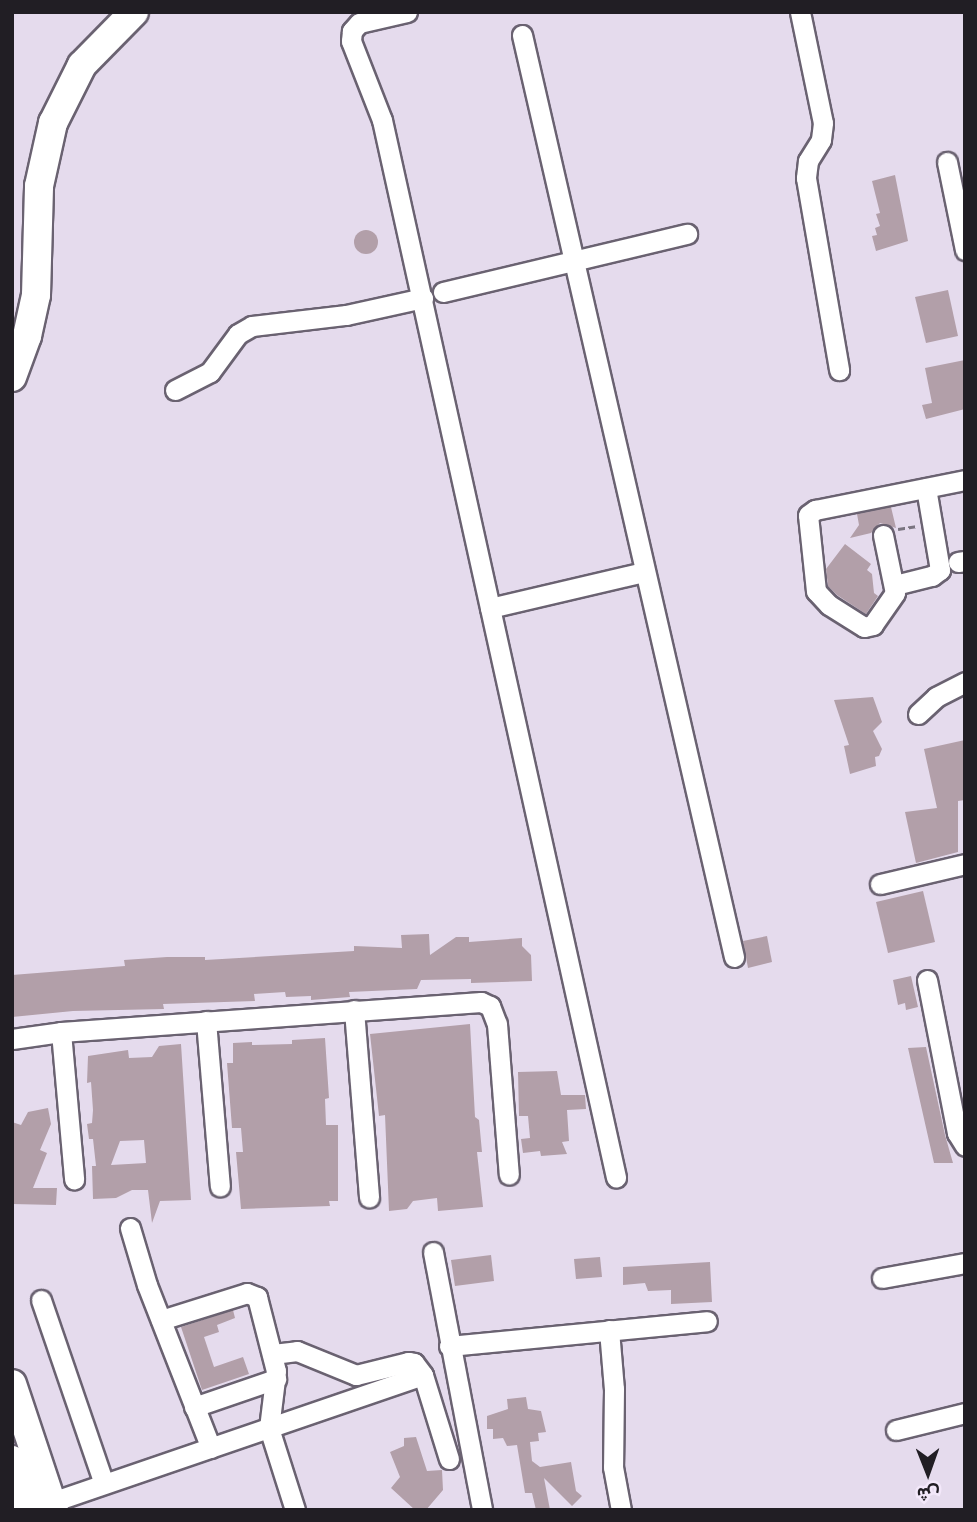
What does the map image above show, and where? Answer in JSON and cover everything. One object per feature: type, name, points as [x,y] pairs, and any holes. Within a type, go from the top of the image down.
[{"type":"highway","points":[[12,377],[27,337],[36,295],[39,186],[52,123],[82,65],[134,12]]},
{"type":"highway","points":[[12,1384],[45,1507]]},
{"type":"highway","points":[[12,1460],[45,1507]]},
{"type":"street","points":[[407,12],[359,23],[352,31],[351,41],[382,120],[616,1177]]},
{"type":"street","points":[[800,12],[823,123],[821,140],[808,162],[806,178],[839,370]]},
{"type":"street","points":[[522,35],[734,957]]},
{"type":"street","points":[[947,162],[965,250]]},
{"type":"street","points":[[443,292],[687,234]]},
{"type":"street","points":[[175,390],[209,372],[238,334],[252,326],[346,315],[423,298]]},
{"type":"street","points":[[883,535],[895,585],[894,597],[869,626],[859,626],[819,596],[814,585],[806,519],[815,510],[965,480]]},
{"type":"street","points":[[895,585],[932,576],[940,570],[926,488]]},
{"type":"street","points":[[490,608],[644,572]]},
{"type":"street","points":[[918,714],[936,697],[965,682]]},
{"type":"street","points":[[880,884],[965,864]]},
{"type":"street","points":[[928,980],[957,1133],[965,1146]]},
{"type":"street","points":[[12,1039],[61,1032],[469,1001],[490,1006],[496,1024],[509,1175]]},
{"type":"street","points":[[354,1010],[369,1197]]},
{"type":"street","points":[[206,1021],[220,1186]]},
{"type":"street","points":[[61,1032],[74,1179]]},
{"type":"street","points":[[130,1228],[161,1320],[211,1448]]},
{"type":"street","points":[[433,1252],[482,1510]]},
{"type":"street","points":[[882,1278],[965,1263]]},
{"type":"street","points":[[161,1320],[251,1293],[258,1300],[273,1354],[276,1379],[269,1428],[295,1510]]},
{"type":"street","points":[[41,1300],[104,1484]]},
{"type":"street","points":[[449,1346],[707,1321]]},
{"type":"street","points":[[609,1330],[614,1389],[613,1466],[621,1510]]},
{"type":"street","points":[[273,1354],[298,1351],[356,1375],[411,1362],[423,1376],[449,1459]]},
{"type":"street","points":[[45,1507],[104,1484],[423,1376]]},
{"type":"street","points":[[194,1407],[276,1379]]},
{"type":"street","points":[[896,1430],[965,1413]]},
{"type":"path","points":[[883,535],[887,531],[933,523]]},
{"type":"building","points":[[895,175],[908,241],[876,251],[872,236],[877,235],[875,228],[880,226],[876,214],[880,213],[872,181]]},
{"type":"building","points":[[366,230],[377,237],[378,242],[371,253],[366,254],[355,247],[354,242],[361,231]]},
{"type":"building","points":[[948,290],[958,336],[926,343],[915,297]]},
{"type":"building","points":[[965,360],[965,409],[926,419],[922,405],[932,403],[925,368]]},
{"type":"building","points":[[891,507],[896,528],[880,523],[871,533],[850,538],[859,525],[857,514]]},
{"type":"building","points":[[845,544],[871,564],[867,570],[872,574],[874,593],[878,596],[866,614],[828,586],[826,569]]},
{"type":"building","points":[[873,697],[882,722],[873,731],[882,749],[879,756],[875,757],[876,766],[850,774],[844,746],[849,745],[834,700]]},
{"type":"building","points":[[965,740],[965,800],[958,801],[958,852],[916,863],[905,812],[937,808],[924,749]]},
{"type":"building","points":[[923,891],[935,942],[888,953],[876,902]]},
{"type":"building","points":[[429,934],[430,955],[456,937],[469,937],[469,942],[522,938],[522,946],[531,955],[532,981],[471,983],[471,979],[421,980],[417,989],[349,992],[350,997],[311,1000],[311,996],[286,997],[285,992],[254,994],[255,1001],[163,1004],[164,1009],[73,1011],[12,1017],[12,975],[125,966],[124,960],[167,957],[205,957],[205,960],[354,951],[354,946],[402,948],[401,935]]},
{"type":"building","points":[[767,936],[772,962],[748,968],[743,941]]},
{"type":"building","points":[[911,976],[918,1007],[906,1010],[905,1003],[898,1005],[893,980]]},
{"type":"building","points":[[470,1024],[475,1117],[479,1120],[482,1152],[477,1152],[483,1207],[438,1211],[437,1198],[413,1201],[407,1209],[389,1211],[385,1115],[379,1116],[370,1034]]},
{"type":"building","points":[[325,1038],[329,1098],[325,1099],[326,1125],[338,1125],[338,1201],[329,1201],[330,1206],[241,1209],[236,1152],[243,1152],[241,1128],[232,1128],[227,1063],[233,1063],[233,1043],[292,1044],[292,1040]]},
{"type":"building","points":[[181,1044],[191,1200],[160,1201],[152,1223],[148,1190],[132,1190],[116,1198],[93,1199],[92,1166],[96,1166],[93,1139],[89,1139],[87,1124],[92,1123],[93,1110],[91,1082],[87,1083],[88,1056],[128,1050],[129,1058],[152,1057],[159,1046]],"holes":[[[144,1140],[146,1163],[111,1165],[120,1141]]]},
{"type":"building","points":[[926,1047],[953,1163],[934,1163],[908,1048]]},
{"type":"building","points":[[557,1071],[561,1095],[585,1095],[586,1109],[567,1110],[569,1141],[562,1142],[567,1154],[541,1156],[540,1151],[523,1153],[521,1139],[530,1138],[528,1116],[519,1116],[518,1072]]},
{"type":"building","points":[[48,1108],[51,1124],[40,1150],[47,1153],[33,1188],[57,1188],[56,1205],[12,1204],[12,1122],[21,1125],[28,1112]]},
{"type":"building","points":[[491,1255],[494,1281],[455,1286],[451,1260]]},
{"type":"building","points":[[600,1257],[602,1277],[576,1279],[574,1259]]},
{"type":"building","points":[[710,1262],[712,1302],[671,1304],[671,1290],[648,1291],[645,1283],[623,1285],[623,1267]]},
{"type":"building","points":[[233,1310],[235,1318],[217,1325],[219,1332],[204,1337],[214,1367],[243,1357],[249,1374],[202,1390],[181,1327]]},
{"type":"building","points":[[526,1397],[528,1409],[541,1411],[546,1432],[538,1433],[539,1441],[530,1442],[532,1461],[540,1467],[571,1462],[576,1491],[582,1496],[572,1506],[544,1478],[550,1510],[536,1510],[532,1493],[525,1493],[517,1445],[507,1446],[503,1438],[493,1439],[493,1429],[487,1429],[487,1416],[508,1409],[507,1399]]},
{"type":"building","points":[[416,1437],[427,1471],[442,1470],[443,1490],[426,1510],[415,1510],[391,1488],[400,1477],[390,1452],[404,1446],[404,1438]]}]
